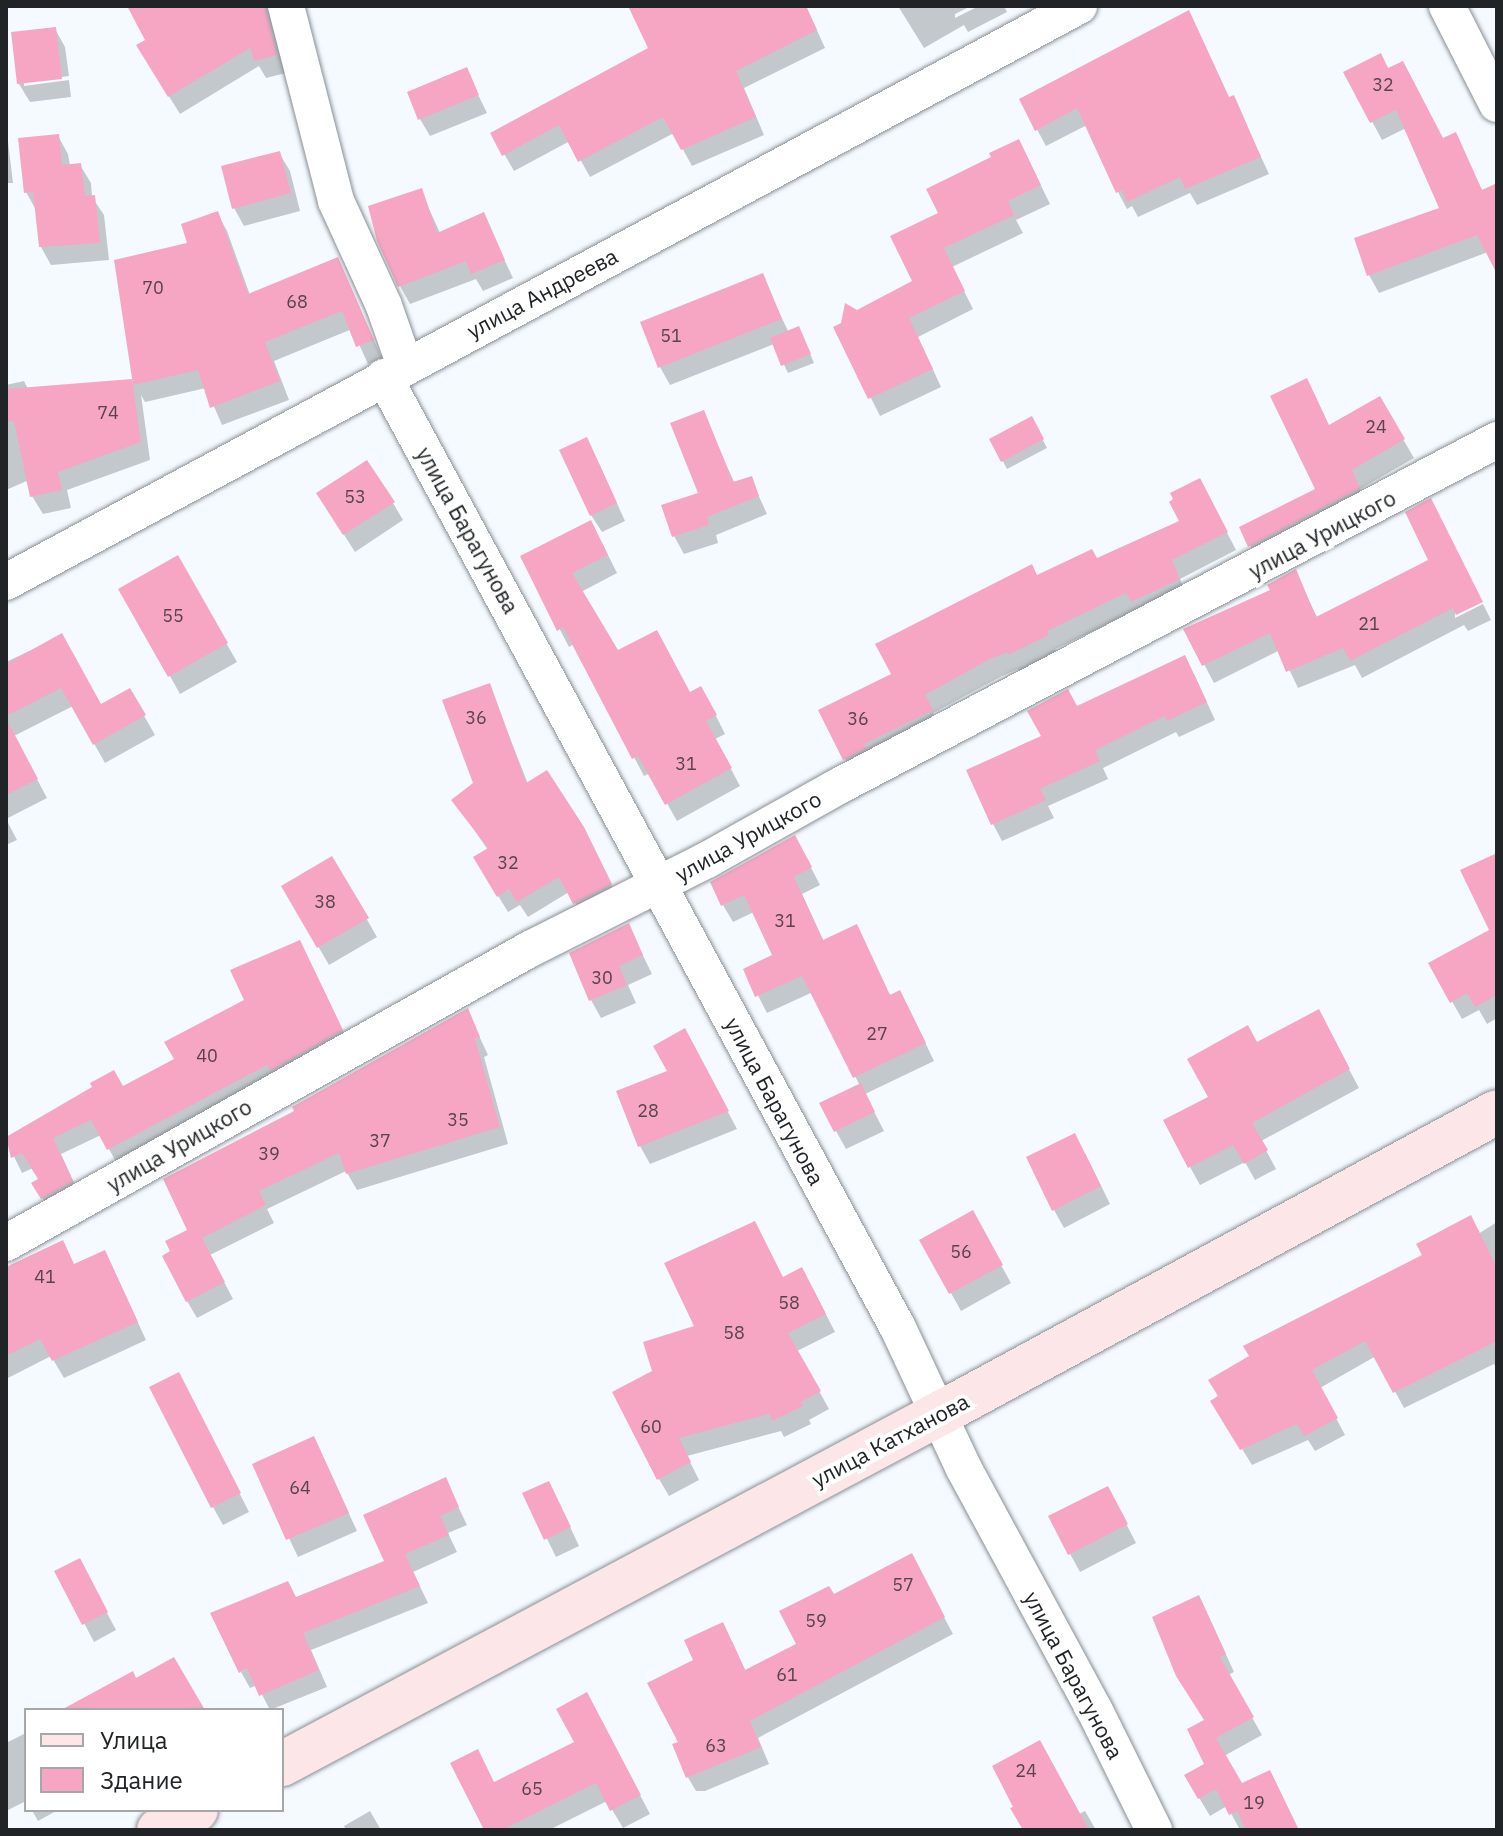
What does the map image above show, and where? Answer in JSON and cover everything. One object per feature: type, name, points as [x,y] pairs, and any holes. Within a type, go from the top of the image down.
[{"type":"street","name":"улица Барагунова","points":[[286,6],[336,201],[384,306],[395,372],[659,884],[898,1328],[963,1467],[1095,1711],[1154,1830]]},
{"type":"street","name":"улица Андреева","points":[[6,582],[1079,6]]},
{"type":"street","points":[[1447,6],[1497,104]]},
{"type":"street","name":"улица Урицкого","points":[[6,1243],[530,949],[659,884],[1497,440]]},
{"type":"street","name":"улица Катханова","points":[[284,1763],[1497,1112]]},
{"type":"street","points":[[159,1830],[192,1812]]},
{"type":"building","points":[[127,6],[265,6],[277,55],[254,61],[250,48],[168,97],[136,45],[145,40]]},
{"type":"building","points":[[628,6],[806,6],[817,30],[736,71],[756,117],[681,150],[663,117],[578,162],[559,125],[502,156],[490,133],[648,48]]},
{"type":"building","points":[[1189,10],[1229,97],[1234,95],[1261,157],[1185,189],[1180,177],[1127,202],[1122,190],[1116,193],[1077,108],[1035,131],[1019,99]]},
{"type":"building","points":[[56,27],[62,79],[17,84],[11,32]]},
{"type":"building","points":[[1381,53],[1388,68],[1403,61],[1443,138],[1456,132],[1482,190],[1497,183],[1497,274],[1477,235],[1367,276],[1354,238],[1439,208],[1396,110],[1370,123],[1343,72]]},
{"type":"building","points":[[467,67],[479,95],[418,120],[407,92]]},
{"type":"building","points":[[59,134],[62,165],[81,163],[85,196],[95,195],[100,243],[39,247],[33,192],[24,193],[18,138]]},
{"type":"building","points":[[1019,139],[1041,185],[1008,201],[1014,215],[944,248],[965,291],[909,318],[933,369],[868,399],[833,327],[841,323],[845,303],[857,310],[912,281],[890,236],[938,213],[926,189],[991,157],[989,153]]},
{"type":"building","points":[[280,151],[291,193],[232,209],[221,166]]},
{"type":"building","points":[[422,188],[437,233],[484,212],[505,260],[471,274],[466,261],[398,287],[377,241],[368,206]]},
{"type":"building","points":[[218,211],[248,294],[338,257],[374,340],[356,347],[342,311],[265,342],[280,381],[210,408],[198,370],[133,385],[114,260],[187,243],[181,224]]},
{"type":"building","points":[[763,273],[782,319],[658,368],[640,322]]},
{"type":"building","points":[[799,326],[811,354],[781,366],[770,338]]},
{"type":"building","points":[[1307,378],[1329,425],[1380,396],[1405,439],[1352,470],[1360,488],[1248,547],[1239,527],[1315,489],[1270,396]]},
{"type":"building","points":[[132,379],[141,442],[58,472],[62,490],[30,497],[14,421],[6,423],[6,389]]},
{"type":"building","points":[[704,410],[733,482],[752,476],[759,496],[707,517],[709,525],[672,537],[661,505],[698,493],[670,423]]},
{"type":"building","points":[[1032,416],[1044,439],[1001,462],[989,439]]},
{"type":"building","points":[[587,437],[617,503],[590,516],[559,450]]},
{"type":"building","points":[[367,460],[395,502],[343,535],[316,493]]},
{"type":"building","points":[[1200,478],[1228,532],[1172,560],[1180,579],[1131,602],[1126,593],[1047,631],[1049,635],[1008,655],[1008,652],[990,659],[925,695],[933,710],[864,744],[866,748],[843,760],[818,710],[891,674],[875,644],[1032,564],[1037,575],[1092,549],[1097,558],[1179,521],[1169,502],[1173,499],[1170,493]]},
{"type":"building","points":[[1431,498],[1483,602],[1456,615],[1453,608],[1350,661],[1343,648],[1286,672],[1270,633],[1202,666],[1183,629],[1270,590],[1267,585],[1296,569],[1316,617],[1428,560],[1405,512]]},
{"type":"building","points":[[591,520],[608,555],[572,573],[618,650],[657,630],[690,692],[701,686],[717,715],[706,721],[732,768],[665,805],[638,756],[632,759],[563,627],[557,631],[520,556]]},
{"type":"building","points":[[178,555],[228,643],[168,677],[118,589]]},
{"type":"building","points":[[62,633],[101,704],[130,688],[146,715],[93,745],[61,688],[6,716],[6,664]]},
{"type":"building","points":[[1185,655],[1207,702],[1167,721],[1165,716],[1095,750],[1100,761],[1040,789],[1046,800],[991,825],[966,770],[1041,736],[1027,711],[1068,689],[1077,706]]},
{"type":"building","points":[[490,683],[526,783],[547,770],[584,827],[612,884],[573,904],[559,877],[517,902],[509,889],[497,897],[473,857],[488,848],[451,800],[473,783],[442,700]]},
{"type":"building","points":[[6,718],[38,779],[6,795]]},
{"type":"building","points":[[795,835],[812,867],[794,877],[823,940],[857,924],[890,995],[900,990],[926,1043],[853,1078],[802,976],[755,997],[743,969],[772,955],[744,895],[721,906],[710,882]]},
{"type":"building","points":[[1497,853],[1497,995],[1475,1007],[1467,993],[1450,1003],[1428,963],[1489,930],[1460,870]]},
{"type":"building","points":[[332,856],[369,918],[317,948],[281,886]]},
{"type":"building","points":[[629,923],[643,955],[619,966],[627,985],[589,1001],[569,953]]},
{"type":"building","points":[[300,940],[343,1030],[271,1070],[267,1065],[107,1150],[91,1120],[53,1138],[73,1181],[41,1199],[31,1183],[38,1179],[22,1153],[11,1158],[6,1137],[92,1087],[90,1083],[114,1070],[123,1086],[174,1059],[164,1042],[244,1000],[230,970]]},
{"type":"building","points":[[468,1008],[480,1037],[475,1039],[500,1127],[346,1174],[339,1153],[259,1191],[266,1205],[202,1238],[225,1282],[186,1302],[162,1256],[170,1251],[165,1241],[187,1230],[163,1179],[294,1111],[292,1107]]},
{"type":"building","points":[[1319,1009],[1350,1069],[1252,1123],[1268,1150],[1244,1164],[1233,1145],[1188,1168],[1163,1120],[1208,1097],[1187,1059],[1248,1025],[1257,1042]]},
{"type":"building","points":[[685,1028],[729,1111],[638,1147],[616,1091],[667,1071],[653,1046]]},
{"type":"building","points":[[861,1083],[875,1112],[834,1132],[819,1103]]},
{"type":"building","points":[[1075,1133],[1101,1186],[1052,1211],[1026,1157]]},
{"type":"building","points":[[973,1210],[1003,1265],[949,1294],[919,1240]]},
{"type":"building","points":[[1471,1215],[1497,1268],[1497,1341],[1393,1393],[1365,1341],[1312,1370],[1338,1418],[1304,1436],[1297,1424],[1240,1450],[1210,1401],[1218,1396],[1208,1380],[1249,1356],[1243,1346],[1422,1255],[1416,1244]]},
{"type":"building","points":[[755,1221],[783,1277],[802,1267],[826,1314],[788,1333],[821,1391],[801,1402],[803,1406],[772,1421],[769,1414],[679,1438],[691,1462],[657,1480],[612,1392],[652,1371],[643,1342],[694,1326],[664,1263]]},
{"type":"building","points":[[63,1240],[74,1264],[105,1250],[138,1322],[52,1361],[40,1339],[6,1356],[6,1267]]},
{"type":"building","points":[[179,1372],[241,1493],[211,1508],[149,1387]]},
{"type":"building","points":[[314,1436],[349,1513],[286,1540],[252,1464]]},
{"type":"building","points":[[446,1477],[459,1507],[440,1516],[449,1535],[405,1554],[420,1586],[303,1633],[319,1670],[259,1696],[247,1668],[239,1673],[210,1613],[288,1581],[296,1597],[384,1561],[363,1515]]},
{"type":"building","points":[[549,1481],[571,1527],[544,1540],[522,1493]]},
{"type":"building","points":[[1108,1486],[1128,1524],[1068,1555],[1048,1516]]},
{"type":"building","points":[[912,1553],[945,1617],[750,1721],[761,1747],[686,1778],[672,1744],[678,1742],[647,1683],[693,1660],[684,1640],[723,1622],[745,1670],[796,1644],[779,1611],[829,1586],[834,1594]]},
{"type":"building","points":[[80,1558],[108,1612],[82,1625],[54,1571]]},
{"type":"building","points":[[1199,1595],[1226,1654],[1220,1657],[1254,1717],[1216,1738],[1242,1783],[1270,1770],[1299,1830],[1246,1830],[1237,1811],[1229,1815],[1216,1789],[1198,1799],[1184,1775],[1204,1764],[1187,1729],[1204,1720],[1176,1676],[1152,1617]]},
{"type":"building","points":[[174,1657],[204,1708],[65,1708],[133,1671],[136,1678]]},
{"type":"building","points":[[587,1692],[641,1795],[610,1811],[596,1783],[502,1830],[484,1830],[450,1763],[478,1749],[494,1782],[574,1742],[556,1709]]},
{"type":"building","points":[[1040,1740],[1089,1830],[1023,1830],[1010,1808],[1013,1807],[992,1766]]}]
